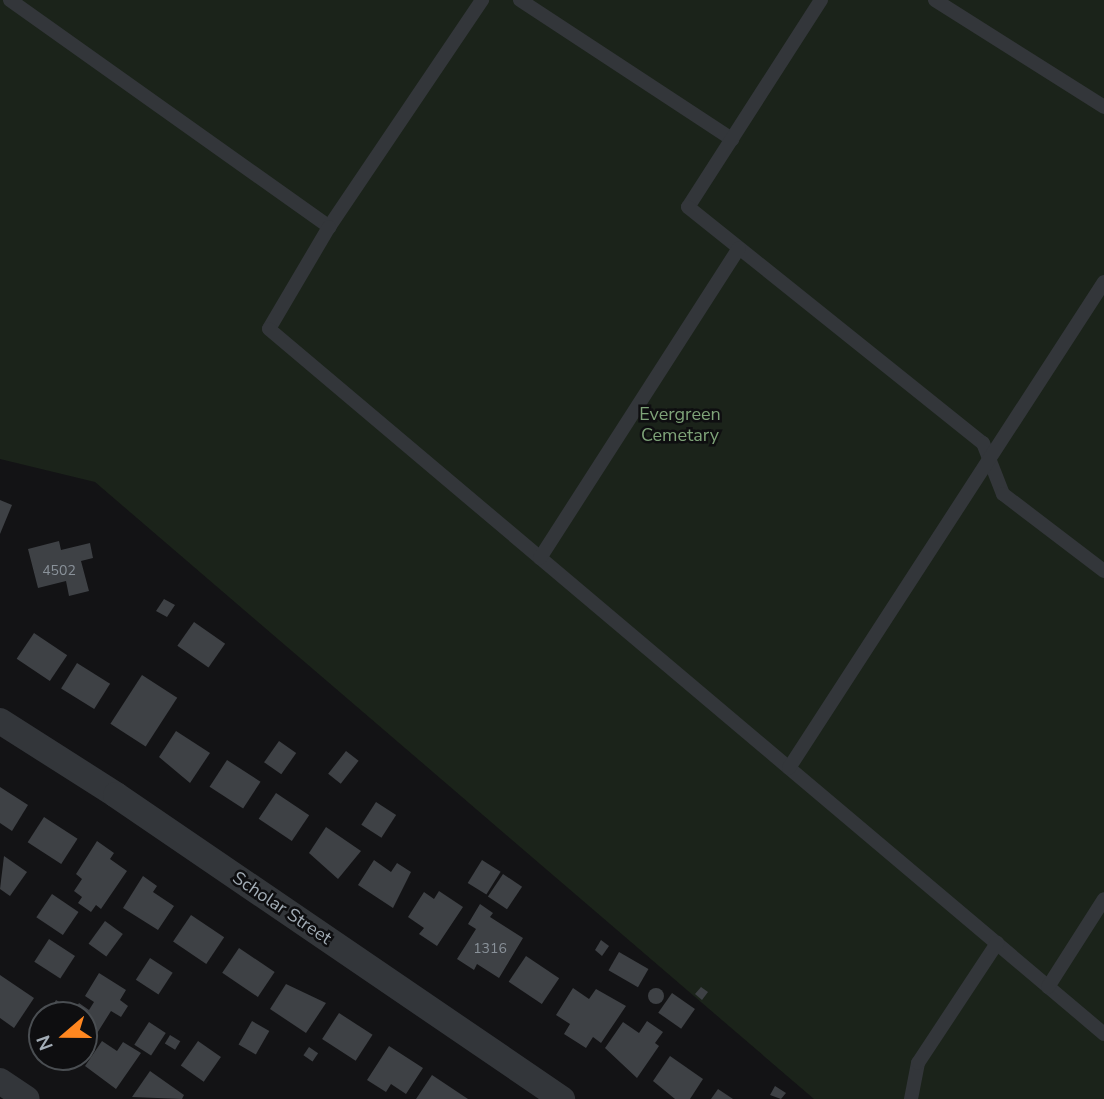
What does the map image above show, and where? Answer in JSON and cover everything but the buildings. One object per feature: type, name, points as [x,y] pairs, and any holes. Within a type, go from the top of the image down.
[{"type":"street","name":"Scholar Street","points":[[0,721],[116,795],[562,1099]]},
{"type":"street","points":[[0,1081],[27,1099]]},
{"type":"lane","points":[[10,0],[329,227]]},
{"type":"lane","points":[[482,0],[329,227],[269,329],[1104,1034]]},
{"type":"lane","points":[[520,0],[732,139]]},
{"type":"lane","points":[[821,0],[688,207],[983,443],[1003,494],[1104,571]]},
{"type":"lane","points":[[935,0],[1104,107]]},
{"type":"lane","points":[[540,558],[739,248]]},
{"type":"lane","points":[[789,768],[1104,282]]},
{"type":"lane","points":[[1048,987],[1104,900]]},
{"type":"lane","points":[[911,1099],[918,1063],[997,943]]},
{"type":"green space","name":"Evergreen Cemetary","points":[[0,0],[1104,0],[1104,1099],[814,1099],[95,482],[0,459]]}]
